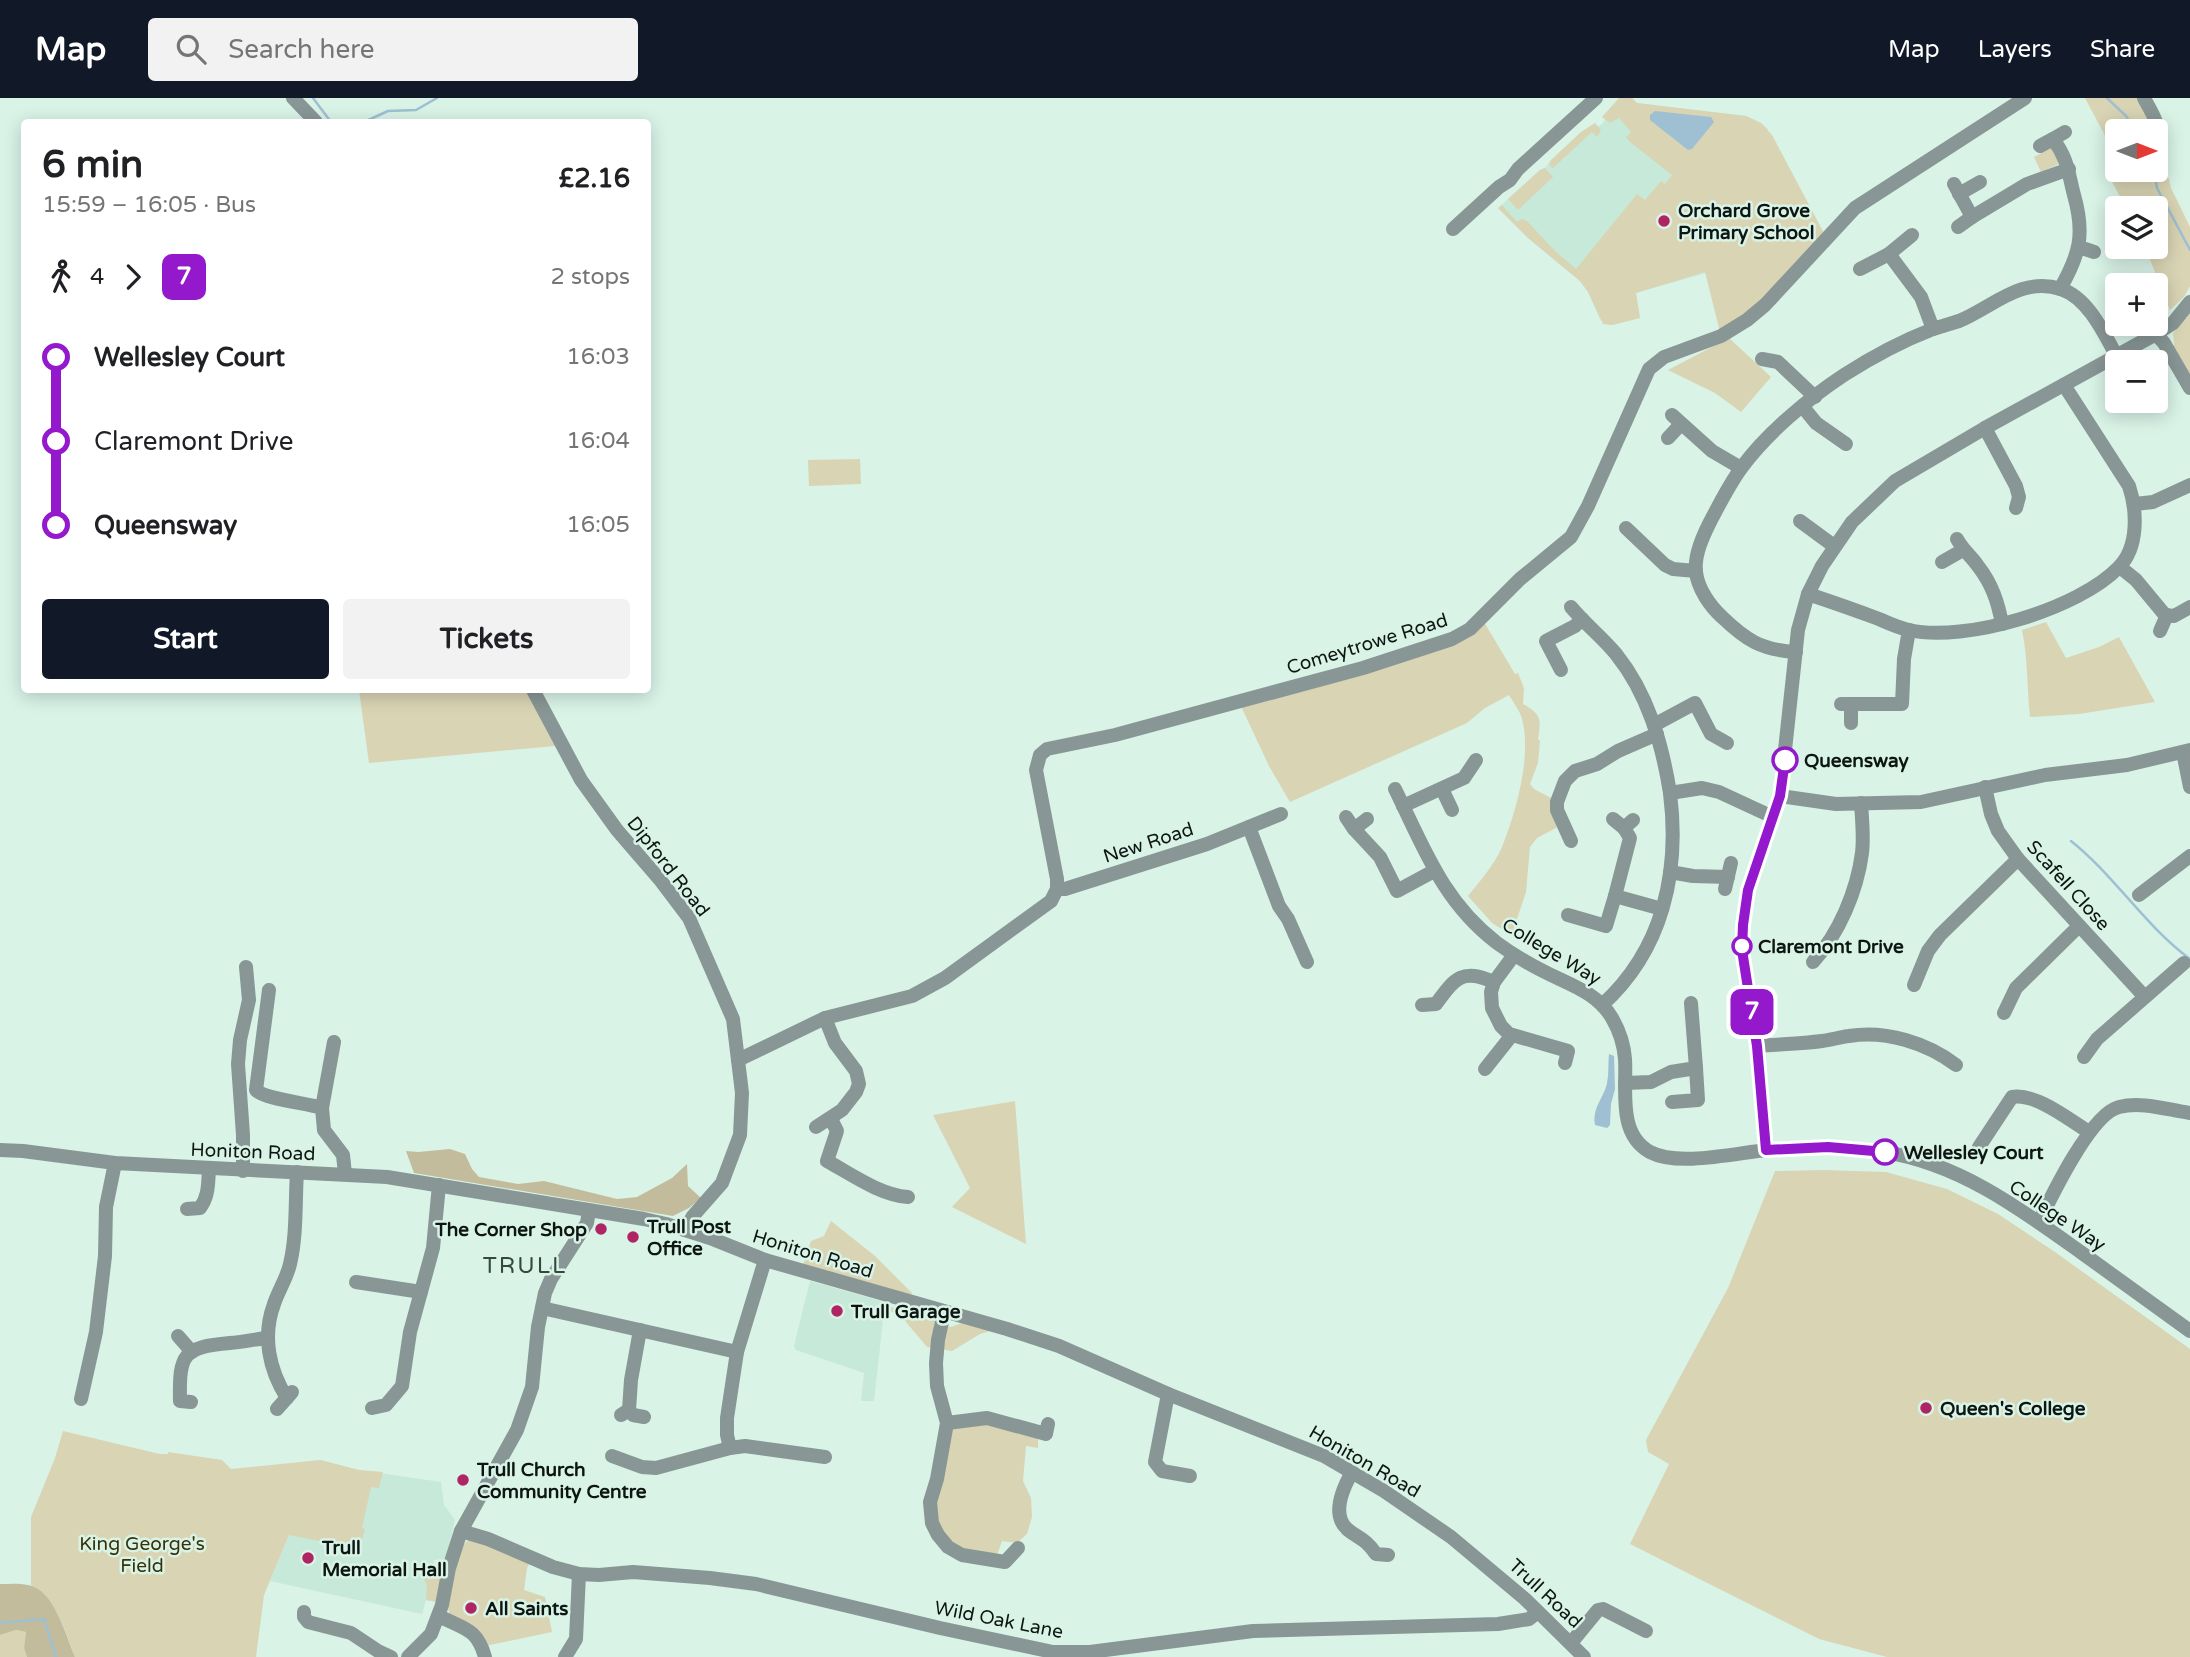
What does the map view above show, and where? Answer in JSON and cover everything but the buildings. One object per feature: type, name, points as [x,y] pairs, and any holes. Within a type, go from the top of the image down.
[{"type":"street","points":[[293,98],[313,119]]},
{"type":"street","points":[[1453,229],[1510,180],[1518,169],[1595,98]]},
{"type":"street","name":"Comeytrowe Road","points":[[1057,889],[1058,879],[1037,783],[1036,770],[1040,755],[1056,747],[1115,735],[1363,668],[1452,639],[1470,629],[1520,579],[1571,537],[1588,506],[1649,369],[1664,357],[1721,336],[1747,320],[1765,305],[1855,208],[2025,98]]},
{"type":"street","points":[[2144,98],[2154,119]]},
{"type":"street","points":[[2053,139],[2069,169],[2081,220],[2079,247],[2060,289]]},
{"type":"street","points":[[1958,227],[2028,184],[2069,169]]},
{"type":"street","points":[[1972,217],[1956,189],[1980,182]]},
{"type":"street","points":[[1860,269],[1889,254],[1912,235]]},
{"type":"street","points":[[2079,247],[2094,252]]},
{"type":"street","points":[[1889,254],[1921,297],[1933,329]]},
{"type":"street","points":[[1796,652],[1762,647],[1738,631],[1708,601],[1696,571],[1697,554],[1703,536],[1741,468],[1759,446],[1815,397],[1857,367],[1933,329],[1959,321],[2025,287],[2047,286],[2060,289],[2085,304],[2113,350]]},
{"type":"street","points":[[2168,326],[2190,302]]},
{"type":"street","points":[[2129,350],[2153,336]]},
{"type":"street","points":[[2158,336],[2190,388]]},
{"type":"street","points":[[1762,359],[1778,362],[1815,397]]},
{"type":"street","points":[[1766,1150],[1757,1046],[1744,962],[1743,925],[1748,890],[1780,796],[1798,631],[1808,594],[1834,546],[1865,508],[1895,481],[1985,428],[2105,363]]},
{"type":"street","points":[[1808,594],[1909,631],[1943,632],[2002,624],[2050,609],[2084,593],[2120,567],[2131,544],[2134,529],[2134,504],[2129,486],[2064,385]]},
{"type":"street","points":[[1803,407],[1816,423],[1841,435]]},
{"type":"street","points":[[1668,438],[1676,420],[1712,451],[1741,468]]},
{"type":"street","points":[[1985,428],[2016,486],[2019,497],[2017,508]]},
{"type":"street","points":[[2134,504],[2152,502],[2189,487]]},
{"type":"street","points":[[1800,521],[1834,546]]},
{"type":"street","points":[[1636,532],[1664,565],[1673,569],[1696,571]]},
{"type":"street","points":[[1942,562],[1960,544],[1978,565],[1994,591],[2002,624]]},
{"type":"street","points":[[2120,567],[2136,580],[2166,615],[2174,616],[2190,607]]},
{"type":"street","points":[[1571,607],[1609,646],[1631,675],[1656,730],[1666,765],[1674,831],[1671,872],[1650,944],[1628,980],[1602,1005]]},
{"type":"street","points":[[2160,631],[2166,615]]},
{"type":"street","points":[[1560,670],[1544,636],[1575,626],[1581,619]]},
{"type":"street","points":[[1850,723],[1846,704],[1908,704],[1904,659],[1909,631]]},
{"type":"street","name":"Dipford Road","points":[[535,693],[581,780],[617,830],[689,918],[727,1002],[735,1028],[742,1119],[737,1149],[722,1183],[685,1230]]},
{"type":"street","points":[[1563,834],[1557,802],[1565,781],[1581,763],[1597,764],[1656,730],[1693,698],[1711,734],[1727,743]]},
{"type":"street","points":[[1780,796],[1836,804],[1928,801],[1985,787],[2068,772],[2127,765],[2187,751],[2190,787]]},
{"type":"street","points":[[1403,806],[1472,777],[1476,761]]},
{"type":"street","name":"Scafell Close","points":[[1985,787],[1998,831],[2018,859],[2144,996]]},
{"type":"street","points":[[1670,793],[1702,788],[1719,792],[1773,817]]},
{"type":"street","name":"College Way","points":[[1395,789],[1434,871],[1459,908],[1488,935],[1514,954],[1592,995],[1611,1016],[1622,1042],[1625,1058],[1629,1124],[1639,1144],[1650,1152],[1681,1157],[1766,1150],[1839,1148],[1885,1152],[1934,1164],[1968,1178],[2039,1222],[2190,1331]]},
{"type":"street","points":[[1442,789],[1452,810]]},
{"type":"street","points":[[1822,958],[1858,877],[1862,850],[1861,803]]},
{"type":"street","name":"New Road","points":[[1057,889],[1065,889],[1194,848],[1281,814]]},
{"type":"street","points":[[1367,819],[1350,823],[1380,857],[1399,896],[1434,871]]},
{"type":"street","points":[[1568,915],[1611,927],[1615,896],[1630,838],[1623,822]]},
{"type":"street","points":[[1249,827],[1275,896],[1307,963]]},
{"type":"street","points":[[2139,895],[2190,856]]},
{"type":"street","points":[[1921,979],[1928,951],[1940,935],[2018,859]]},
{"type":"street","points":[[1671,872],[1693,876],[1728,876]]},
{"type":"street","points":[[738,1060],[825,1018],[912,996],[945,978],[1043,907],[1051,901],[1057,889]]},
{"type":"street","points":[[1615,896],[1662,909]]},
{"type":"street","points":[[2011,1006],[2016,988],[2079,926]]},
{"type":"street","points":[[1514,954],[1494,982],[1491,992],[1492,1008],[1501,1026],[1512,1035],[1568,1051]]},
{"type":"street","points":[[2092,1054],[2097,1040],[2144,996],[2176,978],[2184,963]]},
{"type":"street","points":[[243,1171],[238,1064],[252,973]]},
{"type":"street","points":[[1433,1007],[1462,975],[1469,974],[1494,982]]},
{"type":"street","points":[[269,990],[256,1090],[263,1096],[305,1102],[322,1108]]},
{"type":"street","points":[[1672,1102],[1703,1099],[1696,1068],[1691,1003]]},
{"type":"street","points":[[816,1126],[842,1110],[859,1084],[856,1071],[835,1043],[825,1018]]},
{"type":"street","points":[[1757,1046],[1819,1042],[1874,1034],[1904,1040],[1944,1056],[1956,1065]]},
{"type":"street","points":[[1485,1069],[1512,1035]]},
{"type":"street","points":[[334,1042],[322,1108],[324,1130],[343,1155],[345,1174]]},
{"type":"street","points":[[1625,1083],[1651,1082],[1671,1072],[1696,1068]]},
{"type":"street","points":[[1979,1147],[1982,1130],[2012,1097],[2023,1095],[2089,1132]]},
{"type":"street","points":[[2039,1222],[2089,1132],[2115,1107],[2146,1106],[2190,1113]]},
{"type":"street","points":[[831,1119],[837,1131],[825,1165],[884,1191],[908,1197]]},
{"type":"street","name":"Honiton Road","points":[[0,1150],[115,1163],[345,1174],[439,1185],[643,1219],[685,1230],[765,1260],[1059,1346],[1168,1394],[1324,1456],[1417,1513],[1479,1559]]},
{"type":"street","points":[[81,1399],[100,1306],[106,1207],[115,1163]]},
{"type":"street","points":[[193,1212],[200,1208],[208,1195],[209,1169]]},
{"type":"street","points":[[277,1409],[290,1394],[274,1377],[268,1338],[273,1307],[290,1266],[297,1172]]},
{"type":"street","points":[[381,1410],[401,1386],[410,1332],[433,1248],[439,1185]]},
{"type":"street","points":[[408,1657],[431,1634],[439,1616],[449,1568],[461,1531],[506,1453],[524,1411],[535,1367],[542,1308],[551,1279],[582,1231],[589,1212]]},
{"type":"street","points":[[730,1448],[727,1418],[737,1352],[765,1260]]},
{"type":"street","points":[[356,1283],[421,1292]]},
{"type":"street","points":[[542,1308],[737,1352]]},
{"type":"street","points":[[944,1313],[936,1363],[937,1386],[947,1423],[930,1513],[938,1535],[948,1547],[962,1555],[1005,1562],[1018,1548]]},
{"type":"street","points":[[640,1330],[625,1413],[645,1417]]},
{"type":"street","points":[[178,1336],[192,1352]]},
{"type":"street","points":[[180,1401],[182,1364],[192,1352],[210,1344],[268,1338]]},
{"type":"street","points":[[1168,1394],[1155,1462],[1162,1471],[1190,1476]]},
{"type":"street","points":[[947,1423],[987,1418],[1046,1434]]},
{"type":"street","points":[[621,1464],[656,1468],[745,1446],[819,1459]]},
{"type":"street","points":[[1352,1472],[1339,1505],[1341,1521],[1345,1528],[1362,1538],[1380,1559]]},
{"type":"street","name":"Wild Oak Lane","points":[[461,1531],[500,1544],[553,1567],[579,1574],[633,1572],[756,1584],[1053,1652],[1090,1652],[1266,1630],[1498,1624],[1529,1619],[1538,1612]]},
{"type":"street","name":"Trull Road","points":[[1479,1559],[1584,1657]]},
{"type":"street","points":[[565,1657],[576,1639],[575,1608],[579,1574]]},
{"type":"street","points":[[1571,1643],[1602,1603],[1646,1631]]},
{"type":"street","points":[[304,1612],[308,1622],[351,1633],[391,1657]]},
{"type":"street","points":[[439,1616],[475,1635],[480,1640],[485,1657]]},
{"type":"shaded area","name":"Orchard Grove Primary School","points":[[1619,98],[1632,98],[1637,103],[1746,116],[1768,129],[1706,273],[1636,293],[1640,318],[1608,325],[1600,319],[1580,281],[1528,238],[1498,208],[1551,160],[1602,124]]},
{"type":"shaded area","points":[[450,1149],[465,1154],[479,1177],[518,1184],[544,1181],[617,1199],[637,1197],[672,1178],[687,1164],[688,1186],[701,1198],[673,1216],[414,1173],[406,1151]]},
{"type":"shaded area","points":[[810,1281],[885,1302],[874,1401],[861,1401],[864,1373],[796,1350],[794,1346]]},
{"type":"shaded area","points":[[320,1460],[359,1470],[441,1482],[444,1505],[455,1520],[444,1560],[433,1560],[440,1575],[437,1602],[426,1600],[422,1614],[270,1581]]},
{"type":"shaded area","points":[[0,1584],[28,1585],[45,1595],[58,1615],[75,1657],[27,1657],[24,1648],[26,1632],[16,1630],[0,1635]]},
{"type":"green space","name":"Orchard Grove Primary School","points":[[1619,98],[1632,98],[1637,103],[1746,116],[1761,123],[1772,135],[1825,235],[1764,299],[1720,332],[1705,272],[1636,293],[1640,318],[1613,325],[1603,324],[1580,281],[1528,238],[1498,208],[1502,205],[1517,222],[1522,219],[1527,221],[1576,269],[1637,194],[1645,200],[1661,181],[1665,184],[1672,175],[1630,142],[1626,137],[1631,132],[1619,118],[1610,123],[1602,117]]},
{"type":"green space","points":[[2085,98],[2143,98],[2150,119],[2105,119],[2105,136]]},
{"type":"green space","points":[[1595,123],[1601,130],[1597,137],[1592,132],[1553,168],[1549,165],[1581,132]]},
{"type":"green space","points":[[2051,148],[2055,151],[2059,164],[2041,172],[2034,157]]},
{"type":"green space","points":[[1545,168],[1553,177],[1518,210],[1508,199]]},
{"type":"green space","points":[[2169,179],[2190,227],[2190,286],[2184,297],[2170,310],[2168,273],[2155,273],[2150,259],[2168,259],[2168,196],[2120,196],[2112,182],[2168,182]]},
{"type":"green space","points":[[2190,314],[2190,378],[2171,346],[2174,345],[2173,333]]},
{"type":"green space","points":[[1729,338],[1771,377],[1741,412],[1715,393],[1668,370]]},
{"type":"green space","points":[[860,459],[861,484],[809,486],[808,460]]},
{"type":"green space","points":[[1484,622],[1515,674],[1518,673],[1524,688],[1523,704],[1539,718],[1538,763],[1530,784],[1553,799],[1558,824],[1556,828],[1537,838],[1530,847],[1526,892],[1513,931],[1508,933],[1492,923],[1468,896],[1502,847],[1521,784],[1525,734],[1521,716],[1509,695],[1485,708],[1467,723],[1290,802],[1269,766],[1240,704]]},
{"type":"green space","points":[[2046,622],[2066,658],[2119,637],[2155,702],[2079,714],[2030,717],[2022,630]]},
{"type":"green space","points":[[359,693],[528,693],[555,746],[369,763]]},
{"type":"green space","points":[[1015,1101],[1026,1244],[952,1207],[970,1188],[933,1115]]},
{"type":"green space","name":"Queen's College","points":[[1775,1171],[1886,1172],[1947,1189],[1998,1214],[2190,1349],[2190,1657],[1887,1657],[1819,1639],[1630,1544],[1669,1464],[1648,1452],[1646,1440],[1728,1288]]},
{"type":"green space","points":[[831,1221],[875,1256],[911,1295],[803,1265],[811,1241],[824,1236]]},
{"type":"green space","points":[[908,1307],[931,1314],[939,1324],[951,1327],[962,1323],[990,1331],[952,1351],[927,1347],[901,1316],[884,1308]]},
{"type":"green space","points":[[988,1423],[1038,1437],[1038,1448],[1026,1446],[1023,1481],[1031,1498],[1032,1517],[1027,1534],[1017,1543],[1002,1541],[997,1555],[966,1550],[945,1537],[934,1512],[951,1430],[958,1426]]},
{"type":"green space","name":"King George's Field","points":[[63,1431],[160,1454],[168,1452],[222,1460],[231,1469],[320,1460],[359,1470],[383,1472],[379,1488],[371,1487],[359,1549],[289,1535],[264,1595],[256,1657],[75,1657],[54,1608],[31,1585],[31,1517]]},
{"type":"green space","points":[[468,1540],[531,1561],[527,1568],[524,1590],[545,1597],[552,1632],[485,1646],[455,1622],[449,1612],[449,1597],[457,1563]]},
{"type":"green space","points":[[426,1568],[436,1570],[440,1578],[437,1602],[426,1600],[427,1585],[423,1578]]},
{"type":"green space","points":[[16,1630],[26,1632],[24,1648],[27,1657],[0,1657],[0,1635]]},
{"type":"water","points":[[1655,111],[1711,117],[1714,122],[1692,149],[1688,150],[1650,120],[1650,115]]},
{"type":"water","points":[[1609,1054],[1614,1056],[1615,1089],[1610,1125],[1607,1128],[1595,1125],[1595,1119],[1607,1083]]},
{"type":"waterway","points":[[313,98],[329,119]]},
{"type":"waterway","points":[[371,119],[388,111],[416,110],[437,98]]},
{"type":"waterway","points":[[2107,98],[2128,119]]},
{"type":"waterway","points":[[2156,182],[2190,250]]},
{"type":"waterway","points":[[2071,841],[2102,870],[2159,932],[2190,959]]},
{"type":"waterway","points":[[0,1623],[44,1619],[56,1657]]},
{"type":"bus line","name":"7","points":[[1785,760],[1780,796],[1748,890],[1743,925],[1742,950],[1757,1046],[1766,1150],[1828,1147],[1885,1152]]},
{"type":"place","name":"Orchard Grove Primary School","points":[[1664,221]]},
{"type":"place","name":"Queensway","points":[[1785,760]]},
{"type":"place","name":"Claremont Drive","points":[[1742,946]]},
{"type":"place","name":"Wellesley Court","points":[[1885,1152]]},
{"type":"place","name":"The Corner Shop","points":[[601,1229]]},
{"type":"place","name":"Trull Post Office","points":[[633,1237]]},
{"type":"place","name":"Trull Garage","points":[[837,1311]]},
{"type":"place","name":"Queen's College","points":[[1926,1408]]},
{"type":"place","name":"Trull Church Community Centre","points":[[463,1480]]},
{"type":"place","name":"Trull Memorial Hall","points":[[308,1558]]},
{"type":"place","name":"All Saints","points":[[471,1608]]},
{"type":"district","name":"TRULL","points":[[525,1265]]}]
